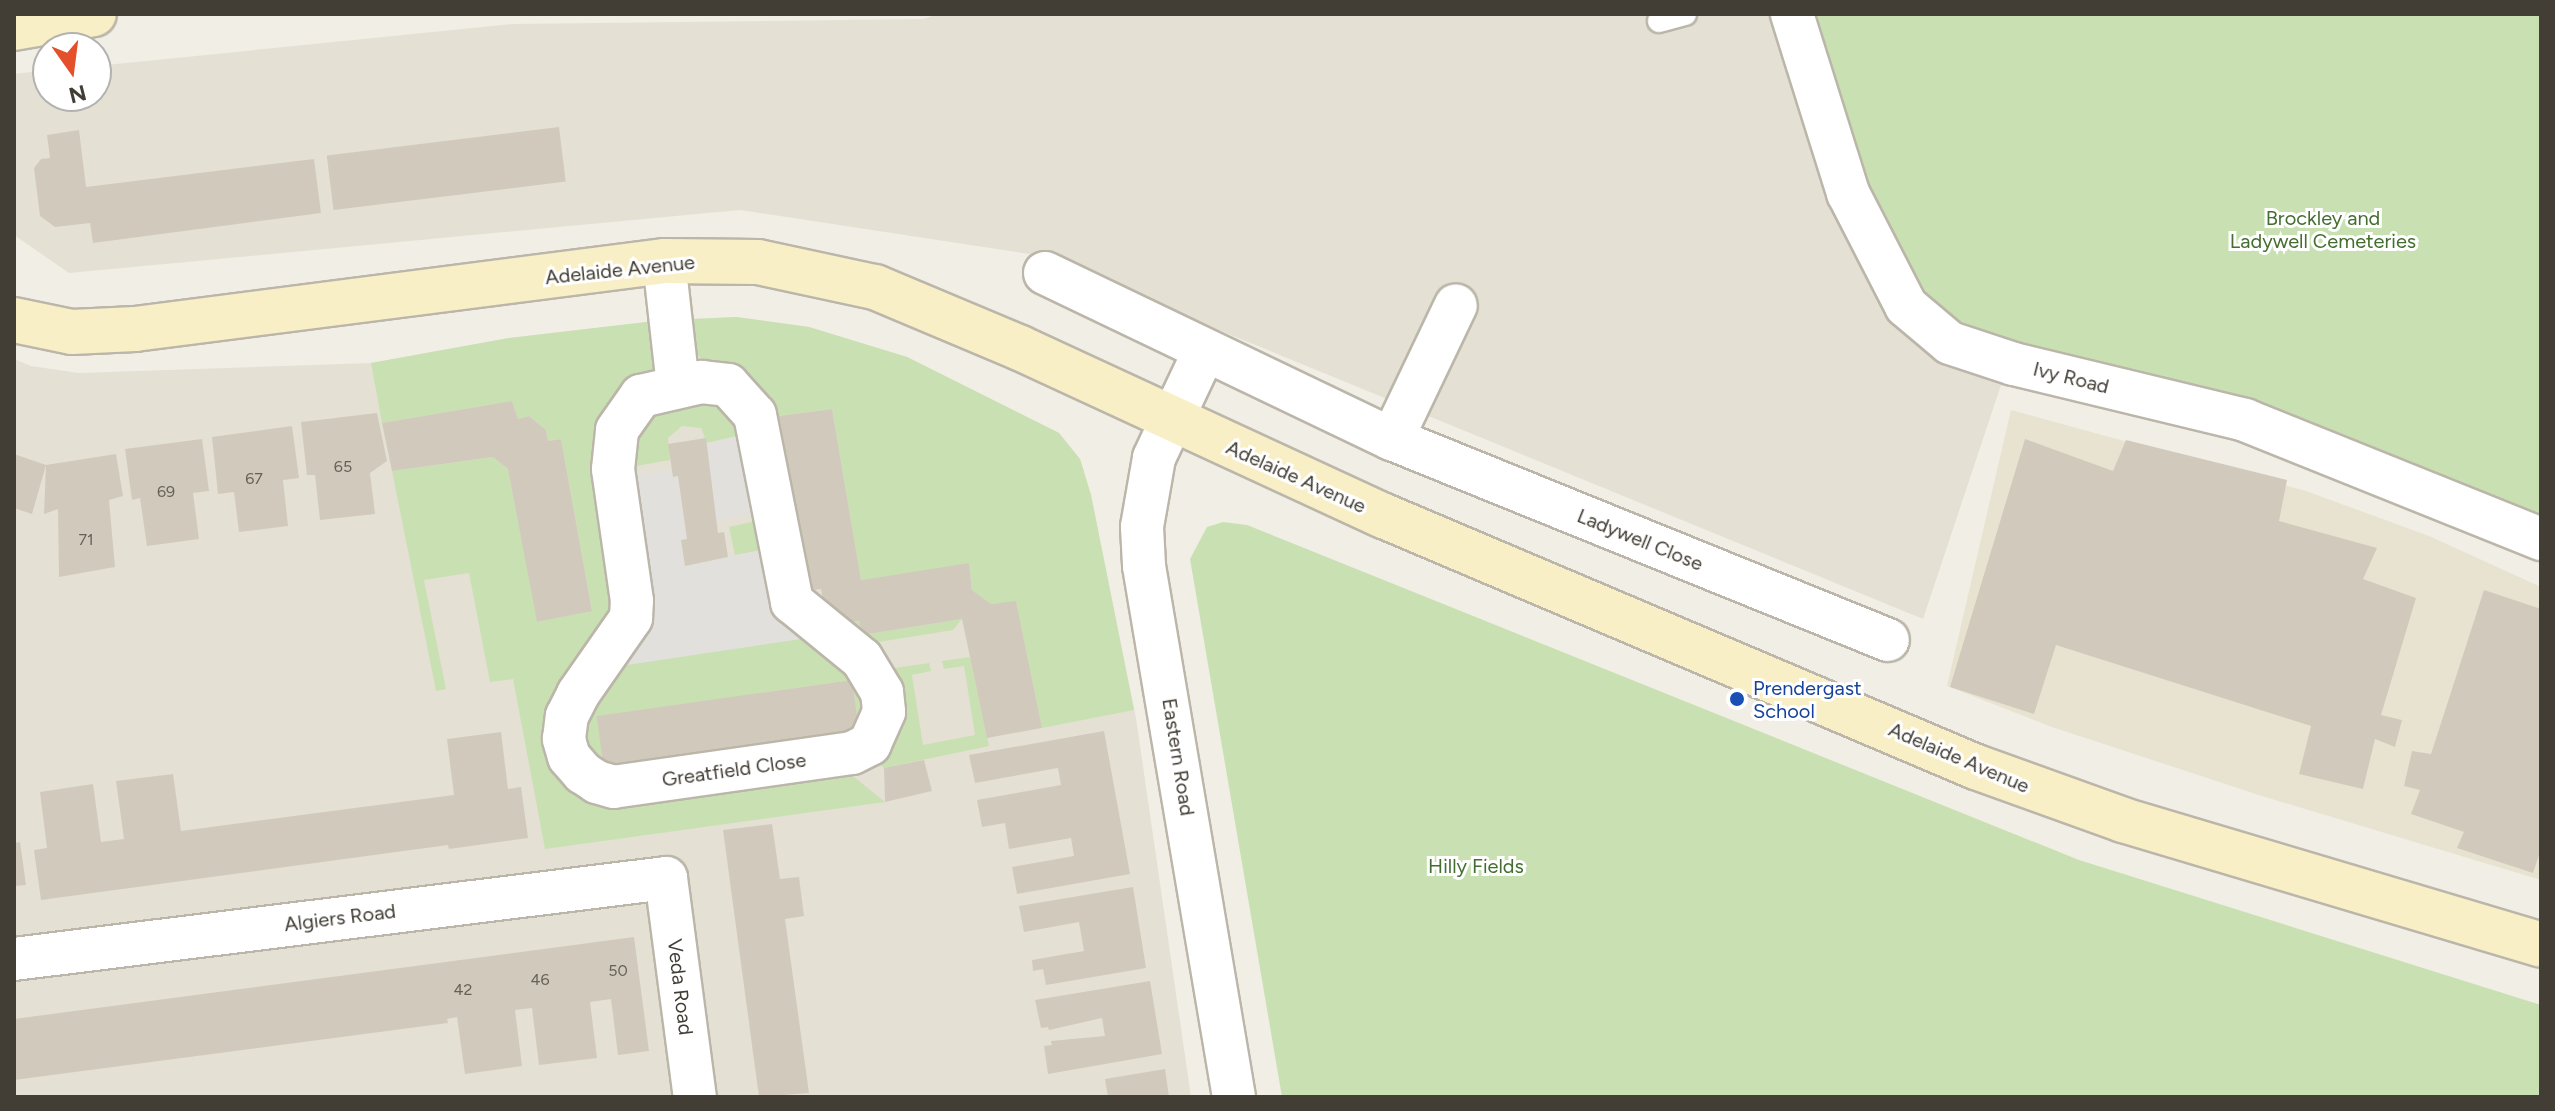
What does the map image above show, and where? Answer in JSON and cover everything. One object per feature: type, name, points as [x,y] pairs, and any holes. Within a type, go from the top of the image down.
[{"type":"main road","points":[[14,28],[94,14]]},
{"type":"main road","name":"Adelaide Avenue","points":[[14,320],[72,332],[135,329],[664,261],[758,262],[875,287],[1020,348],[1170,420],[1566,595],[2030,788],[2304,876],[2541,945]]},
{"type":"street","name":"Ivy Road","points":[[1792,14],[1848,193],[1906,306],[1950,343],[2014,364],[2245,420],[2541,539]]},
{"type":"street","points":[[664,261],[678,386]]},
{"type":"street","name":"Ladywell Close","points":[[1045,273],[1204,352],[1392,439],[1888,640]]},
{"type":"street","points":[[1392,439],[1456,305]]},
{"type":"street","points":[[1170,420],[1204,352]]},
{"type":"street","name":"Greatfield Close","points":[[701,382],[728,385],[755,415],[792,602],[862,659],[882,692],[884,712],[870,744],[852,753],[614,787],[597,782],[569,757],[564,739],[567,716],[631,618],[632,601],[613,469],[617,430],[641,396],[678,386],[701,382]]},
{"type":"street","name":"Eastern Road","points":[[1170,420],[1154,458],[1144,500],[1144,566],[1234,1097]]},
{"type":"street","name":"Algiers Road","points":[[14,959],[666,878]]},
{"type":"street","name":"Veda Road","points":[[666,878],[695,1097]]},
{"type":"lane","points":[[1659,21],[1685,14]]},
{"type":"shaded area","points":[[939,14],[1803,14],[2015,343],[1923,619],[1036,255],[740,210],[69,273],[14,235],[14,74],[32,72],[32,112],[112,112],[112,64],[513,24],[923,19]]},
{"type":"shaded area","points":[[736,317],[809,327],[907,357],[1059,433],[1080,459],[1091,495],[1136,718],[1191,1097],[14,1097],[14,359],[31,366],[79,373],[371,363],[509,338],[655,321]]},
{"type":"shaded area","points":[[2011,410],[2306,491],[2429,536],[2541,587],[2541,880],[2265,797],[2052,727],[1947,686]]},
{"type":"shaded area","points":[[742,435],[757,512],[716,521],[707,443]]},
{"type":"shaded area","points":[[672,470],[678,476],[687,539],[681,540],[686,565],[762,550],[780,615],[800,639],[627,665],[642,634],[626,478]]},
{"type":"green space","name":"Brockley and Ladywell Cemeteries","points":[[1803,14],[2541,14],[2541,549],[1942,314],[1874,220]]},
{"type":"green space","points":[[736,317],[809,327],[907,357],[1059,433],[1080,459],[1091,495],[1134,710],[1042,728],[1016,602],[991,604],[972,590],[969,564],[861,580],[832,409],[779,416],[788,463],[779,465],[695,351],[691,319]]},
{"type":"green space","points":[[655,321],[659,354],[654,369],[641,376],[620,605],[557,760],[848,772],[885,802],[545,849],[513,679],[490,682],[469,573],[424,580],[446,689],[436,691],[392,471],[493,457],[508,469],[538,622],[592,610],[561,439],[548,441],[546,430],[529,416],[518,419],[512,401],[382,423],[371,363],[509,338]]},
{"type":"green space","points":[[726,399],[742,435],[707,443],[701,428],[682,426],[668,438],[670,460],[625,468],[641,413]]},
{"type":"green space","points":[[765,519],[870,695],[859,732],[852,680],[598,716],[605,778],[582,738],[589,714],[619,665],[799,639],[779,615],[762,550],[735,555],[729,527]]},
{"type":"green space","name":"Hilly Fields","points":[[1223,522],[1247,525],[2079,860],[2541,1005],[2541,1097],[1282,1097],[1190,559],[1207,527]]},
{"type":"green space","points":[[962,619],[953,630],[860,645],[849,622],[859,621],[862,635]]},
{"type":"green space","points":[[970,657],[989,746],[884,768],[874,760],[887,669],[929,663],[931,671],[912,675],[923,745],[975,735],[964,666],[944,669],[942,661]]},
{"type":"building","points":[[559,127],[566,182],[333,210],[327,156]]},
{"type":"building","points":[[79,130],[86,187],[314,159],[321,213],[93,243],[90,223],[55,227],[40,216],[34,168],[41,159],[50,158],[47,135]]},
{"type":"building","points":[[512,401],[518,419],[529,416],[546,430],[548,441],[561,439],[592,611],[537,622],[508,469],[493,457],[392,471],[382,423]]},
{"type":"building","points":[[832,409],[861,580],[969,563],[972,590],[991,604],[1016,601],[1042,728],[987,738],[962,619],[862,635],[859,621],[849,622],[823,601],[821,589],[812,590],[779,416]]},
{"type":"building","points":[[377,413],[387,461],[370,473],[375,514],[320,520],[315,475],[307,475],[301,422]]},
{"type":"building","points":[[292,426],[299,478],[283,480],[288,526],[239,532],[234,492],[218,494],[212,437]]},
{"type":"building","points":[[706,438],[718,533],[724,532],[728,557],[685,566],[681,540],[687,539],[678,476],[673,477],[668,444]]},
{"type":"building","points":[[202,439],[209,491],[193,493],[199,539],[147,546],[140,498],[132,500],[125,449]]},
{"type":"building","points":[[2025,439],[2113,471],[2126,440],[2287,480],[2279,521],[2377,548],[2363,579],[2416,598],[2381,715],[2402,720],[2395,747],[2375,739],[2363,789],[2299,774],[2311,726],[2056,645],[2034,714],[1950,687]]},
{"type":"building","points":[[14,454],[46,465],[32,514],[14,508]]},
{"type":"building","points":[[116,454],[123,496],[109,500],[115,567],[59,577],[58,509],[44,514],[46,465]]},
{"type":"building","points":[[2484,590],[2541,609],[2541,849],[2533,873],[2457,848],[2464,832],[2411,814],[2420,790],[2404,786],[2412,751],[2431,754]]},
{"type":"building","points":[[852,680],[859,731],[604,767],[597,716]]},
{"type":"building","points":[[1104,731],[1130,874],[1017,894],[1012,867],[1074,856],[1071,838],[1009,849],[1005,823],[982,827],[977,800],[1061,785],[1058,768],[975,783],[969,755]]},
{"type":"building","points":[[501,732],[508,789],[521,787],[528,838],[449,849],[448,845],[41,900],[34,850],[47,848],[40,792],[93,784],[101,842],[124,839],[116,781],[173,774],[181,831],[454,795],[447,739]]},
{"type":"building","points":[[924,760],[932,791],[885,802],[884,768]]},
{"type":"building","points":[[772,824],[780,879],[799,877],[804,916],[785,919],[809,1093],[759,1097],[723,830]]},
{"type":"building","points":[[20,842],[26,885],[14,886],[14,843]]},
{"type":"building","points":[[1133,887],[1146,968],[1046,985],[1043,969],[1033,971],[1032,960],[1084,951],[1079,922],[1024,932],[1019,906]]},
{"type":"building","points":[[634,937],[649,1051],[618,1055],[611,999],[590,1002],[597,1058],[539,1065],[532,1008],[515,1010],[522,1066],[465,1074],[457,1017],[447,1019],[448,1023],[14,1080],[14,1019]]},
{"type":"building","points":[[1150,981],[1162,1054],[1048,1074],[1044,1046],[1052,1045],[1051,1041],[1105,1036],[1102,1018],[1049,1030],[1048,1027],[1041,1028],[1035,1000]]},
{"type":"building","points":[[1165,1069],[1169,1097],[1108,1097],[1105,1079]]},
{"type":"place","name":"Prendergast School","points":[[1737,699]]}]
